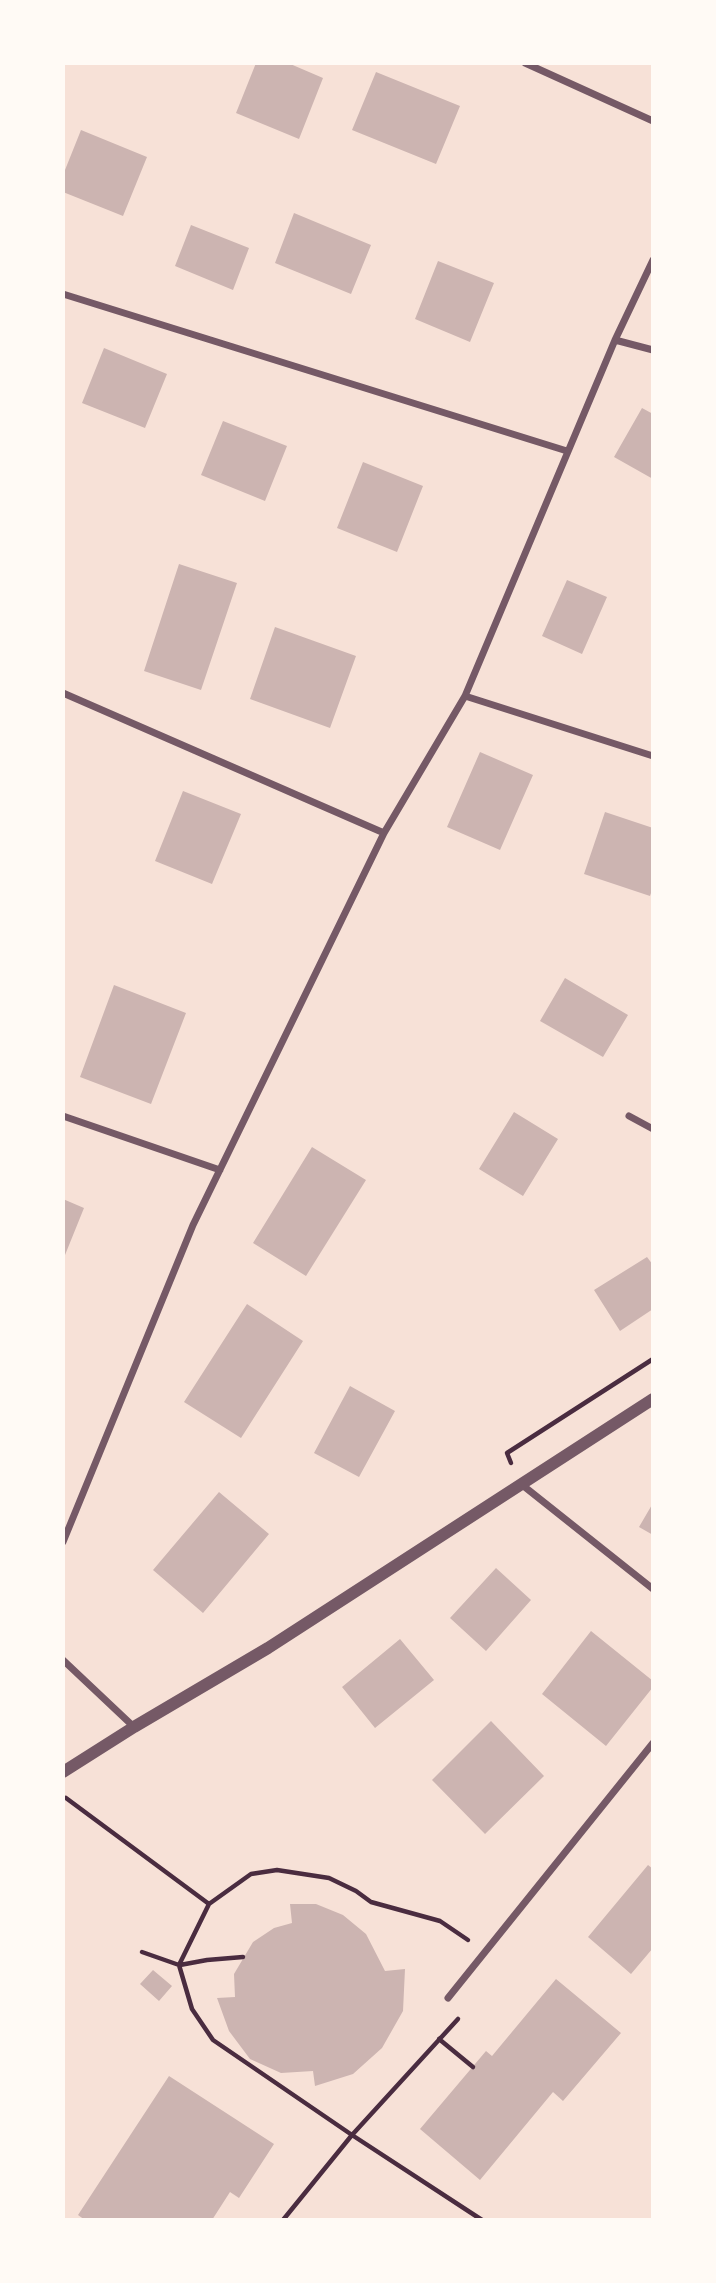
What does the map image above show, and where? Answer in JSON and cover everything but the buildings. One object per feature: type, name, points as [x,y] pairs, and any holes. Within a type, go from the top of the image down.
[{"type":"street","points":[[525,63],[653,121]]},
{"type":"street","points":[[63,1542],[193,1225],[384,833],[466,696],[567,451],[653,260]]},
{"type":"street","points":[[63,294],[567,451]]},
{"type":"street","points":[[615,340],[653,350]]},
{"type":"street","points":[[63,693],[384,833]]},
{"type":"street","points":[[466,696],[653,755]]},
{"type":"street","points":[[63,1116],[220,1170]]},
{"type":"street","points":[[629,1116],[653,1129]]},
{"type":"street","points":[[63,1772],[268,1647],[653,1399]]},
{"type":"street","points":[[521,1484],[653,1589]]},
{"type":"street","points":[[63,1660],[134,1727]]},
{"type":"street","points":[[448,1998],[653,1743]]},
{"type":"path","points":[[521,1484],[506,1453],[653,1359]]},
{"type":"path","points":[[63,1795],[209,1903]]},
{"type":"path","points":[[482,2220],[213,2040],[192,2009],[179,1965],[209,1903],[251,1874],[277,1870],[316,1875],[338,1882],[371,1902],[440,1921],[486,1952]]},
{"type":"path","points":[[142,1952],[179,1965],[243,1958]]},
{"type":"path","points":[[283,2220],[352,2135],[460,2017],[448,1998]]},
{"type":"path","points":[[439,2039],[473,2067]]}]
